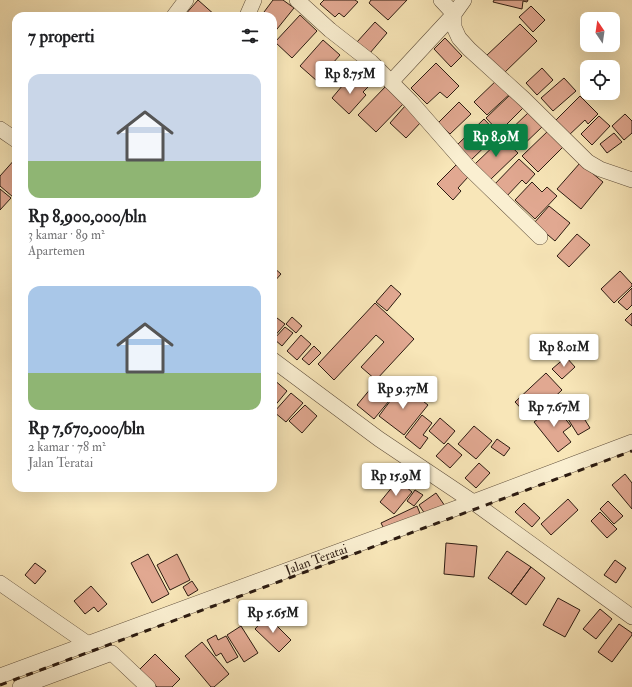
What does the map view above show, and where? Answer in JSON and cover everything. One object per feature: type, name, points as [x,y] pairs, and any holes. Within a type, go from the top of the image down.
[{"type":"street","points":[[177,12],[186,0]]},
{"type":"street","points":[[248,12],[254,0]]},
{"type":"street","points":[[297,0],[330,30],[371,62],[411,102],[468,167],[540,237]]},
{"type":"street","points":[[440,0],[454,14],[454,27],[459,38],[469,49],[588,162],[600,169],[632,180]]},
{"type":"street","points":[[391,82],[454,14],[464,0]]},
{"type":"street","points":[[0,129],[12,137]]},
{"type":"street","points":[[277,363],[379,439],[473,502],[632,617]]},
{"type":"street","name":"Jalan Teratai","points":[[0,676],[632,442]]},
{"type":"street","points":[[0,583],[88,644]]},
{"type":"street","points":[[20,687],[112,653],[148,687]]},
{"type":"building","points":[[198,0],[212,12],[188,12]]},
{"type":"building","points":[[273,0],[283,0],[294,8],[277,29],[277,12],[264,12]]},
{"type":"building","points":[[324,0],[355,0],[358,2],[344,17],[339,13],[335,17],[320,4]]},
{"type":"building","points":[[371,0],[407,0],[388,20],[369,3]]},
{"type":"building","points":[[494,0],[528,0],[527,2],[523,1],[522,9],[493,2]]},
{"type":"building","points":[[531,6],[545,20],[533,32],[519,17]]},
{"type":"building","points":[[300,15],[317,31],[292,58],[277,44],[277,40]]},
{"type":"building","points":[[375,22],[387,33],[370,53],[357,42]]},
{"type":"building","points":[[520,24],[537,41],[503,74],[486,56]]},
{"type":"building","points":[[445,38],[462,56],[451,67],[434,49]]},
{"type":"building","points":[[323,40],[340,55],[317,81],[300,66]]},
{"type":"building","points":[[436,63],[459,86],[447,98],[440,92],[427,104],[411,88]]},
{"type":"building","points":[[542,68],[553,80],[537,95],[526,83]]},
{"type":"building","points":[[499,78],[512,92],[487,115],[474,102]]},
{"type":"building","points":[[564,78],[576,91],[553,111],[541,98]]},
{"type":"building","points":[[348,79],[355,85],[360,80],[368,87],[363,92],[366,95],[349,114],[332,98]]},
{"type":"building","points":[[387,85],[405,102],[376,132],[358,115]]},
{"type":"building","points":[[512,93],[525,106],[499,132],[486,118]]},
{"type":"building","points":[[580,96],[580,100],[584,100],[598,114],[588,124],[585,120],[568,136],[554,122]]},
{"type":"building","points":[[459,102],[471,114],[450,134],[438,123]]},
{"type":"building","points":[[405,106],[422,121],[406,138],[390,123]]},
{"type":"building","points":[[529,112],[543,126],[518,150],[504,136]]},
{"type":"building","points":[[625,114],[632,121],[632,133],[624,140],[612,126]]},
{"type":"building","points":[[599,116],[610,126],[592,145],[581,134]]},
{"type":"building","points":[[484,119],[498,134],[471,160],[457,145]]},
{"type":"building","points":[[549,130],[564,146],[538,172],[522,156]]},
{"type":"building","points":[[614,133],[622,142],[607,153],[600,144]]},
{"type":"building","points":[[502,138],[518,153],[491,179],[475,164]]},
{"type":"building","points":[[519,159],[535,174],[526,184],[522,180],[505,198],[493,186]]},
{"type":"building","points":[[12,162],[12,196],[0,186],[0,176]]},
{"type":"building","points":[[580,163],[603,182],[581,209],[557,189]]},
{"type":"building","points":[[456,165],[468,177],[458,188],[461,191],[453,200],[437,184]]},
{"type":"building","points":[[532,182],[542,192],[547,187],[557,196],[535,219],[515,200]]},
{"type":"building","points":[[0,189],[11,198],[0,210]]},
{"type":"building","points":[[549,206],[570,223],[555,241],[534,223]]},
{"type":"building","points":[[577,234],[590,245],[569,267],[557,256]]},
{"type":"building","points":[[277,270],[281,274],[277,278]]},
{"type":"building","points":[[620,271],[632,284],[632,286],[614,303],[601,289]]},
{"type":"building","points":[[391,285],[401,294],[387,311],[376,302]]},
{"type":"building","points":[[632,288],[632,305],[627,310],[618,302]]},
{"type":"building","points":[[375,303],[414,339],[376,380],[361,367],[384,342],[376,335],[334,380],[318,364]]},
{"type":"building","points":[[632,313],[632,326],[625,320]]},
{"type":"building","points":[[292,317],[302,326],[296,333],[286,324]]},
{"type":"building","points":[[277,318],[285,324],[277,333]]},
{"type":"building","points":[[285,327],[293,333],[282,346],[277,342],[277,336]]},
{"type":"building","points":[[301,335],[311,344],[297,360],[287,351]]},
{"type":"building","points":[[314,346],[321,353],[309,365],[302,359]]},
{"type":"building","points":[[566,357],[575,367],[562,379],[552,369]]},
{"type":"building","points":[[546,373],[562,390],[531,419],[515,402]]},
{"type":"building","points":[[377,381],[394,395],[374,419],[357,405]]},
{"type":"building","points":[[277,382],[287,391],[277,403]]},
{"type":"building","points":[[402,385],[428,405],[404,435],[379,416]]},
{"type":"building","points":[[291,393],[303,403],[286,422],[277,414],[277,409]]},
{"type":"building","points":[[575,404],[590,428],[578,435],[563,411]]},
{"type":"building","points":[[305,405],[317,416],[302,433],[289,421]]},
{"type":"building","points":[[555,406],[571,426],[563,432],[571,442],[558,452],[534,422]]},
{"type":"building","points":[[422,415],[432,423],[423,435],[428,438],[420,449],[405,437]]},
{"type":"building","points":[[440,418],[455,431],[444,444],[429,431]]},
{"type":"building","points":[[474,426],[492,441],[476,459],[458,444]]},
{"type":"building","points":[[497,439],[510,448],[504,456],[491,447]]},
{"type":"building","points":[[448,443],[462,455],[450,468],[436,456]]},
{"type":"building","points":[[479,463],[490,473],[476,488],[465,478]]},
{"type":"building","points":[[625,474],[632,483],[632,509],[612,485]]},
{"type":"building","points":[[398,480],[412,492],[394,514],[380,502]]},
{"type":"building","points":[[415,490],[423,495],[414,506],[407,501]]},
{"type":"building","points":[[436,493],[445,506],[427,517],[419,505]]},
{"type":"building","points":[[568,499],[578,510],[551,535],[541,524]]},
{"type":"building","points":[[608,501],[623,516],[614,524],[600,509]]},
{"type":"building","points":[[524,503],[540,518],[532,527],[515,512]]},
{"type":"building","points":[[417,506],[421,516],[386,533],[381,523]]},
{"type":"building","points":[[600,512],[617,529],[607,538],[591,521]]},
{"type":"building","points":[[446,543],[477,546],[474,577],[444,574]]},
{"type":"building","points":[[507,551],[531,567],[511,594],[488,578]]},
{"type":"building","points":[[148,554],[169,594],[152,603],[131,563]]},
{"type":"building","points":[[177,554],[190,580],[170,590],[157,565]]},
{"type":"building","points":[[615,560],[626,568],[616,583],[604,575]]},
{"type":"building","points":[[35,563],[46,571],[35,584],[25,575]]},
{"type":"building","points":[[531,567],[545,578],[526,605],[511,594]]},
{"type":"building","points":[[192,581],[198,590],[188,596],[183,587]]},
{"type":"building","points":[[91,586],[107,604],[98,612],[94,607],[85,614],[74,601]]},
{"type":"building","points":[[558,598],[580,610],[565,637],[543,625]]},
{"type":"building","points":[[600,609],[612,619],[596,639],[583,629]]},
{"type":"building","points":[[267,616],[291,640],[279,652],[255,629]]},
{"type":"building","points":[[619,624],[632,633],[632,635],[612,662],[598,652]]},
{"type":"building","points":[[241,626],[258,653],[244,662],[227,635]]},
{"type":"building","points":[[216,635],[218,640],[226,636],[238,657],[227,663],[221,653],[216,656],[207,640]]},
{"type":"building","points":[[202,642],[229,674],[214,687],[211,687],[185,656]]},
{"type":"building","points":[[155,654],[180,679],[172,687],[157,687],[140,669]]},
{"type":"railway","points":[[0,685],[632,451]]}]
